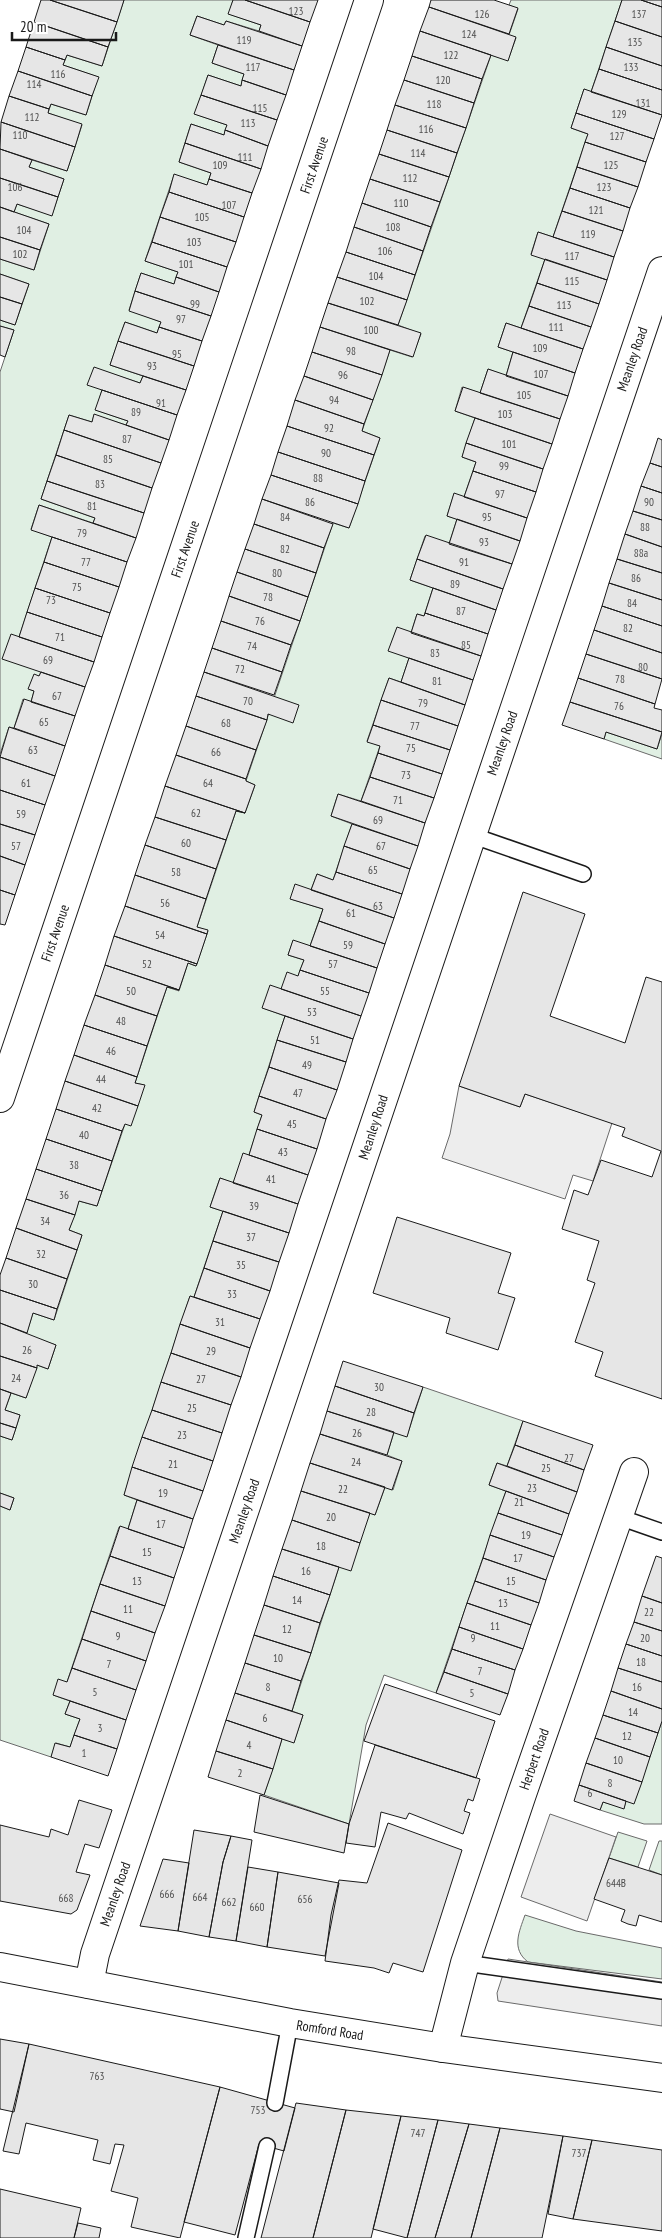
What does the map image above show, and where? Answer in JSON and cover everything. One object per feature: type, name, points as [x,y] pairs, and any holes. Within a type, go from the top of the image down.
[{"type":"street","name":"First Avenue","points":[[0,1098],[369,0]]},
{"type":"street","name":"Meanley Road","points":[[89,1984],[97,1948],[662,271]]},
{"type":"street","name":"Herbert Road","points":[[443,2048],[465,1964],[634,1472]]},
{"type":"street","name":"Romford Road","points":[[0,1967],[290,2023],[443,2048],[662,2078]]},
{"type":"lane","points":[[471,835],[583,874]]},
{"type":"lane","points":[[619,1517],[662,1532]]},
{"type":"lane","points":[[465,1964],[662,1991]]},
{"type":"lane","points":[[275,2103],[290,2023]]},
{"type":"lane","points":[[246,2238],[267,2146]]},
{"type":"green space","points":[[124,0],[233,0],[229,14],[261,25],[259,31],[226,21],[224,25],[197,16],[190,35],[218,45],[212,63],[244,74],[241,86],[208,75],[195,114],[227,125],[224,135],[191,124],[179,162],[211,173],[207,185],[174,175],[145,261],[178,272],[174,284],[141,273],[129,310],[161,322],[157,333],[125,322],[110,365],[143,376],[140,383],[94,368],[102,390],[96,410],[128,421],[126,425],[94,415],[92,422],[69,415],[41,499],[95,518],[93,523],[39,505],[31,529],[52,537],[19,637],[41,672],[39,676],[34,675],[29,689],[34,691],[31,702],[23,699],[14,728],[9,727],[0,754],[0,372],[14,330],[0,326],[0,320],[15,325],[29,284],[0,274],[0,259],[34,270],[49,224],[14,212],[17,204],[52,215],[64,179],[29,167],[32,160],[67,171],[82,125],[48,113],[51,104],[86,115],[98,77],[63,65],[67,55],[102,66]]},
{"type":"green space","points":[[511,0],[622,0],[591,92],[584,89],[571,128],[588,134],[553,237],[538,232],[531,254],[545,259],[521,328],[506,323],[498,347],[513,352],[506,376],[488,369],[480,393],[462,387],[455,411],[475,418],[462,457],[476,462],[464,497],[454,494],[447,516],[457,519],[449,544],[425,536],[410,580],[433,588],[424,616],[417,614],[411,633],[397,628],[389,650],[409,658],[401,682],[389,678],[367,741],[380,746],[361,801],[338,794],[331,816],[352,824],[333,880],[317,874],[311,890],[291,899],[323,909],[310,946],[293,941],[288,955],[304,960],[298,976],[281,989],[263,1008],[285,1016],[254,1112],[262,1115],[249,1155],[233,1183],[220,1178],[210,1207],[223,1211],[194,1297],[190,1296],[124,1495],[137,1500],[128,1529],[119,1527],[67,1682],[53,1695],[70,1701],[65,1714],[80,1719],[70,1747],[56,1743],[51,1757],[0,1740],[0,1506],[10,1510],[14,1498],[0,1493],[0,1436],[12,1440],[20,1415],[5,1410],[11,1393],[26,1398],[37,1365],[48,1369],[56,1345],[26,1335],[33,1313],[54,1320],[82,1235],[69,1230],[79,1201],[97,1206],[125,1124],[144,1085],[135,1083],[167,987],[179,991],[188,963],[196,966],[208,931],[197,927],[236,811],[245,813],[255,785],[246,781],[333,523],[349,528],[380,438],[362,431],[390,350],[412,357],[421,334],[398,325],[491,55],[508,60],[516,38],[509,35],[518,9],[509,5]]},
{"type":"green space","points":[[606,732],[657,749],[662,734],[662,759],[604,739]]},
{"type":"green space","points":[[423,1387],[523,1421],[507,1466],[497,1463],[489,1485],[506,1491],[436,1693],[384,1675],[366,1725],[349,1824],[264,1795],[282,1739],[294,1742],[303,1715],[292,1711],[339,1567],[370,1513],[375,1515],[385,1487],[393,1490],[402,1461],[387,1455],[394,1432],[407,1436]]},
{"type":"green space","points":[[662,1721],[662,1824],[644,1824],[600,1810],[603,1802],[624,1808],[626,1801],[634,1803]]},
{"type":"green space","points":[[618,1832],[647,1841],[638,1867],[609,1858]]},
{"type":"green space","points":[[659,1841],[662,1841],[662,1875],[649,1870]]},
{"type":"green space","points":[[525,1915],[576,1931],[662,1948],[662,1979],[528,1962],[523,1957],[518,1946],[519,1934]]},
{"type":"shaded area","points":[[459,1086],[520,1107],[525,1094],[612,1123],[593,1181],[573,1175],[565,1199],[442,1158],[450,1134]]},
{"type":"shaded area","points":[[550,1814],[616,1837],[587,1921],[521,1897]]},
{"type":"shaded area","points":[[508,1959],[662,1982],[662,2026],[498,2001],[497,1993]]},
{"type":"building","points":[[41,0],[50,0],[117,22],[108,47],[34,22]]},
{"type":"building","points":[[50,0],[124,0],[117,22]]},
{"type":"building","points":[[233,0],[245,0],[310,22],[302,46],[259,31],[261,25],[228,14]]},
{"type":"building","points":[[245,0],[318,0],[310,22]]},
{"type":"building","points":[[431,0],[494,0],[518,8],[509,34],[429,7]]},
{"type":"building","points":[[622,0],[641,0],[662,7],[662,37],[615,21]]},
{"type":"building","points":[[641,0],[662,0],[662,7]]},
{"type":"building","points":[[429,7],[516,37],[508,61],[420,31]]},
{"type":"building","points":[[197,16],[224,25],[226,21],[302,46],[294,70],[190,35]]},
{"type":"building","points":[[615,21],[662,37],[662,66],[606,47]]},
{"type":"building","points":[[34,22],[108,47],[102,66],[67,55],[65,60],[26,47]]},
{"type":"building","points":[[420,31],[491,55],[482,79],[412,56]]},
{"type":"building","points":[[218,45],[294,70],[286,95],[242,80],[244,74],[212,63]]},
{"type":"building","points":[[26,47],[65,60],[63,65],[99,77],[92,96],[18,71]]},
{"type":"building","points":[[606,47],[662,66],[662,90],[599,69]]},
{"type":"building","points":[[412,56],[482,79],[474,103],[404,80]]},
{"type":"building","points":[[599,69],[662,90],[662,115],[591,92]]},
{"type":"building","points":[[18,71],[92,96],[86,115],[51,104],[49,109],[9,96]]},
{"type":"building","points":[[208,75],[241,86],[242,80],[286,95],[277,120],[201,95]]},
{"type":"building","points":[[404,80],[474,103],[466,128],[395,105]]},
{"type":"building","points":[[584,89],[662,115],[654,139],[576,113]]},
{"type":"building","points":[[201,95],[277,120],[268,146],[225,130],[227,125],[194,114]]},
{"type":"building","points":[[9,96],[49,109],[48,113],[82,124],[75,147],[1,122]]},
{"type":"building","points":[[395,105],[466,128],[457,153],[387,130]]},
{"type":"building","points":[[576,113],[654,139],[646,162],[585,142],[588,134],[571,128]]},
{"type":"building","points":[[1,122],[75,147],[67,171],[0,149]]},
{"type":"building","points":[[191,124],[224,135],[225,130],[268,146],[261,169],[185,143]]},
{"type":"building","points":[[387,130],[457,153],[449,177],[379,154]]},
{"type":"building","points":[[585,142],[646,162],[638,187],[577,167]]},
{"type":"building","points":[[185,143],[261,169],[252,193],[209,179],[211,173],[179,162]]},
{"type":"building","points":[[0,149],[32,160],[29,167],[64,179],[58,197],[0,178]]},
{"type":"building","points":[[379,154],[449,177],[440,202],[370,179]]},
{"type":"building","points":[[577,167],[638,187],[630,208],[570,188]]},
{"type":"building","points":[[174,174],[207,185],[209,179],[252,193],[244,217],[169,192]]},
{"type":"building","points":[[0,178],[58,197],[52,216],[17,204],[14,212],[0,207]]},
{"type":"building","points":[[370,179],[440,202],[431,227],[362,203]]},
{"type":"building","points":[[570,188],[630,208],[623,231],[562,211]]},
{"type":"building","points":[[169,192],[244,217],[236,242],[160,217]]},
{"type":"building","points":[[362,203],[431,227],[423,251],[354,227]]},
{"type":"building","points":[[0,207],[49,224],[40,250],[0,237]]},
{"type":"building","points":[[562,211],[623,231],[614,257],[553,237]]},
{"type":"building","points":[[160,217],[236,242],[227,267],[152,242]]},
{"type":"building","points":[[354,227],[423,251],[415,275],[346,252]]},
{"type":"building","points":[[538,232],[614,257],[607,280],[531,255]]},
{"type":"building","points":[[0,237],[40,250],[34,270],[0,259]]},
{"type":"building","points":[[152,242],[227,267],[219,292],[176,277],[178,272],[145,261]]},
{"type":"building","points":[[346,252],[415,275],[407,300],[337,277]]},
{"type":"building","points":[[545,259],[607,280],[599,304],[537,283]]},
{"type":"building","points":[[141,273],[174,284],[176,277],[219,292],[211,316],[135,291]]},
{"type":"building","points":[[0,274],[29,284],[22,304],[0,297]]},
{"type":"building","points":[[337,277],[407,300],[398,325],[328,303]]},
{"type":"building","points":[[537,283],[599,304],[591,327],[529,306]]},
{"type":"building","points":[[135,291],[211,316],[202,341],[159,327],[161,322],[129,311]]},
{"type":"building","points":[[0,297],[22,304],[15,325],[0,320]]},
{"type":"building","points":[[328,303],[421,333],[413,357],[320,327]]},
{"type":"building","points":[[529,306],[591,327],[583,349],[521,328]]},
{"type":"building","points":[[125,322],[157,333],[159,327],[202,341],[194,366],[118,341]]},
{"type":"building","points":[[506,323],[583,349],[575,373],[498,347]]},
{"type":"building","points":[[0,326],[14,330],[5,357],[0,355]]},
{"type":"building","points":[[320,327],[390,350],[382,375],[312,352]]},
{"type":"building","points":[[118,341],[194,366],[186,390],[110,365]]},
{"type":"building","points":[[312,352],[382,375],[373,400],[304,376]]},
{"type":"building","points":[[513,352],[575,373],[568,396],[506,376]]},
{"type":"building","points":[[94,367],[140,383],[143,376],[186,390],[177,415],[87,385]]},
{"type":"building","points":[[488,369],[568,396],[560,419],[480,393]]},
{"type":"building","points":[[304,376],[373,400],[364,424],[295,400]]},
{"type":"building","points":[[463,387],[560,419],[552,444],[455,411]]},
{"type":"building","points":[[102,390],[177,415],[169,440],[126,425],[128,421],[95,410]]},
{"type":"building","points":[[295,400],[364,424],[362,431],[380,438],[374,455],[287,426]]},
{"type":"building","points":[[94,414],[169,440],[161,463],[64,430],[69,415],[92,422]]},
{"type":"building","points":[[475,418],[552,444],[543,469],[466,443]]},
{"type":"building","points":[[287,426],[374,455],[365,481],[278,452]]},
{"type":"building","points":[[64,430],[161,463],[152,488],[56,455]]},
{"type":"building","points":[[658,438],[662,440],[662,467],[650,463]]},
{"type":"building","points":[[466,443],[543,469],[536,492],[473,471],[476,462],[462,457]]},
{"type":"building","points":[[278,452],[365,481],[358,504],[271,475]]},
{"type":"building","points":[[56,455],[152,488],[144,513],[47,481]]},
{"type":"building","points":[[650,463],[662,467],[662,493],[641,486]]},
{"type":"building","points":[[473,471],[536,492],[527,518],[464,497]]},
{"type":"building","points":[[271,475],[358,504],[349,528],[262,499]]},
{"type":"building","points":[[47,481],[144,513],[136,538],[93,523],[95,518],[41,499]]},
{"type":"building","points":[[641,486],[662,493],[662,520],[633,511]]},
{"type":"building","points":[[454,493],[527,518],[520,541],[447,516]]},
{"type":"building","points":[[262,499],[333,524],[324,548],[254,524]]},
{"type":"building","points":[[39,505],[136,538],[127,562],[31,530]]},
{"type":"building","points":[[633,511],[662,520],[662,547],[625,534]]},
{"type":"building","points":[[457,519],[520,541],[512,564],[449,544]]},
{"type":"building","points":[[254,524],[324,548],[316,573],[245,549]]},
{"type":"building","points":[[625,534],[662,547],[662,573],[617,559]]},
{"type":"building","points":[[426,535],[512,564],[503,589],[417,559]]},
{"type":"building","points":[[52,537],[127,562],[119,587],[44,562]]},
{"type":"building","points":[[245,549],[316,573],[308,597],[237,572]]},
{"type":"building","points":[[417,559],[503,589],[496,610],[410,580]]},
{"type":"building","points":[[617,559],[662,573],[662,600],[609,583]]},
{"type":"building","points":[[44,562],[119,587],[110,613],[35,588]]},
{"type":"building","points":[[237,572],[308,597],[300,621],[229,596]]},
{"type":"building","points":[[609,583],[662,600],[662,626],[602,606]]},
{"type":"building","points":[[35,588],[110,613],[102,637],[27,612]]},
{"type":"building","points":[[433,588],[496,610],[488,634],[425,613]]},
{"type":"building","points":[[229,596],[300,621],[291,645],[221,621]]},
{"type":"building","points":[[602,606],[662,626],[662,653],[594,630]]},
{"type":"building","points":[[27,612],[102,637],[94,662],[19,637]]},
{"type":"building","points":[[425,613],[488,634],[481,656],[411,633],[417,614],[424,616]]},
{"type":"building","points":[[221,621],[291,645],[282,672],[212,648]]},
{"type":"building","points":[[397,627],[481,656],[473,680],[388,651]]},
{"type":"building","points":[[594,630],[662,653],[662,679],[586,654]]},
{"type":"building","points":[[11,634],[94,662],[85,687],[2,659]]},
{"type":"building","points":[[212,648],[282,672],[274,695],[204,672]]},
{"type":"building","points":[[586,654],[662,679],[655,704],[578,678]]},
{"type":"building","points":[[409,658],[473,680],[465,705],[401,682]]},
{"type":"building","points":[[41,672],[85,687],[75,716],[31,702],[34,691],[28,689],[34,674],[39,676]]},
{"type":"building","points":[[204,672],[299,705],[293,723],[268,714],[267,720],[196,696]]},
{"type":"building","points":[[389,678],[465,705],[458,726],[381,700]]},
{"type":"building","points":[[578,678],[655,704],[654,708],[662,710],[662,732],[570,702]]},
{"type":"building","points":[[196,696],[267,720],[256,750],[186,726]]},
{"type":"building","points":[[24,699],[75,716],[65,746],[14,728]]},
{"type":"building","points":[[381,700],[458,726],[450,750],[373,725]]},
{"type":"building","points":[[570,702],[662,732],[657,749],[606,732],[604,739],[562,725]]},
{"type":"building","points":[[373,725],[450,750],[442,774],[378,753],[380,746],[367,742]]},
{"type":"building","points":[[186,726],[256,750],[246,779],[176,755]]},
{"type":"building","points":[[9,727],[65,746],[55,776],[0,757]]},
{"type":"building","points":[[378,753],[442,774],[434,798],[370,777]]},
{"type":"building","points":[[176,755],[246,779],[246,781],[255,785],[245,813],[165,786]]},
{"type":"building","points":[[0,757],[55,776],[45,805],[0,790]]},
{"type":"building","points":[[370,777],[434,798],[425,823],[361,801]]},
{"type":"building","points":[[165,786],[245,813],[236,811],[226,840],[155,817]]},
{"type":"building","points":[[0,790],[45,805],[35,835],[0,824]]},
{"type":"building","points":[[338,794],[425,823],[418,846],[331,816]]},
{"type":"building","points":[[155,817],[226,840],[216,869],[145,845]]},
{"type":"building","points":[[0,824],[35,835],[25,865],[0,856]]},
{"type":"building","points":[[352,824],[418,846],[410,869],[344,846]]},
{"type":"building","points":[[145,845],[216,869],[206,899],[135,875]]},
{"type":"building","points":[[344,846],[410,869],[402,894],[336,872]]},
{"type":"building","points":[[0,856],[25,865],[15,895],[0,890]]},
{"type":"building","points":[[336,872],[402,894],[394,918],[311,890],[317,874],[333,880]]},
{"type":"building","points":[[135,875],[206,899],[197,927],[208,930],[207,934],[125,906]]},
{"type":"building","points":[[295,884],[394,918],[385,944],[319,921],[323,909],[290,899]]},
{"type":"building","points":[[0,890],[15,895],[5,925],[0,924]]},
{"type":"building","points":[[523,892],[585,914],[550,1016],[625,1043],[646,977],[662,982],[662,1399],[595,1376],[603,1352],[575,1342],[595,1283],[587,1280],[599,1241],[562,1229],[574,1190],[588,1195],[601,1160],[652,1177],[661,1151],[622,1136],[625,1128],[525,1094],[520,1107],[459,1086]]},
{"type":"building","points":[[125,906],[207,934],[197,964],[114,936]]},
{"type":"building","points":[[319,921],[385,944],[377,968],[310,946]]},
{"type":"building","points":[[114,936],[197,964],[196,966],[188,963],[179,990],[105,965]]},
{"type":"building","points":[[293,940],[377,968],[369,993],[300,970],[304,960],[288,955]]},
{"type":"building","points":[[105,965],[179,990],[167,987],[157,1016],[132,1008],[95,995]]},
{"type":"building","points":[[300,970],[369,993],[361,1016],[281,989],[287,972],[298,976]]},
{"type":"building","points":[[270,985],[361,1016],[353,1039],[262,1008]]},
{"type":"building","points":[[95,995],[157,1016],[147,1046],[84,1025]]},
{"type":"building","points":[[285,1016],[353,1039],[346,1062],[277,1040]]},
{"type":"building","points":[[84,1025],[147,1046],[137,1077],[74,1055]]},
{"type":"building","points":[[277,1040],[346,1062],[337,1090],[269,1067]]},
{"type":"building","points":[[74,1055],[137,1077],[135,1083],[145,1085],[138,1106],[65,1081]]},
{"type":"building","points":[[269,1067],[337,1090],[326,1119],[259,1096]]},
{"type":"building","points":[[65,1081],[138,1106],[131,1126],[125,1124],[122,1131],[56,1109]]},
{"type":"building","points":[[259,1096],[326,1119],[317,1149],[257,1129],[262,1115],[254,1112]]},
{"type":"building","points":[[56,1109],[122,1131],[112,1161],[46,1139]]},
{"type":"building","points":[[257,1129],[317,1149],[308,1175],[249,1155]]},
{"type":"building","points":[[46,1139],[112,1161],[102,1191],[36,1169]]},
{"type":"building","points":[[243,1153],[308,1175],[298,1204],[233,1183]]},
{"type":"building","points":[[36,1169],[102,1191],[97,1206],[79,1201],[75,1215],[26,1199]]},
{"type":"building","points":[[220,1178],[298,1204],[289,1233],[210,1207]]},
{"type":"building","points":[[26,1199],[75,1215],[69,1230],[82,1235],[77,1250],[16,1228]]},
{"type":"building","points":[[223,1211],[289,1233],[279,1262],[213,1241]]},
{"type":"building","points":[[397,1217],[511,1253],[498,1293],[515,1298],[498,1350],[446,1333],[450,1318],[373,1293]]},
{"type":"building","points":[[16,1228],[77,1250],[67,1279],[6,1258]]},
{"type":"building","points":[[213,1241],[279,1262],[270,1291],[204,1268]]},
{"type":"building","points":[[6,1258],[67,1279],[57,1309],[0,1290],[0,1275]]},
{"type":"building","points":[[204,1268],[270,1291],[260,1319],[194,1297]]},
{"type":"building","points":[[0,1290],[57,1309],[54,1320],[33,1313],[27,1333],[0,1323]]},
{"type":"building","points":[[190,1296],[260,1319],[250,1348],[180,1324]]},
{"type":"building","points":[[0,1323],[56,1345],[48,1369],[37,1365],[37,1368],[0,1356]]},
{"type":"building","points":[[180,1324],[250,1348],[241,1377],[171,1353]]},
{"type":"building","points":[[171,1353],[241,1377],[231,1405],[161,1382]]},
{"type":"building","points":[[0,1356],[37,1368],[26,1398],[0,1389]]},
{"type":"building","points":[[343,1361],[423,1387],[414,1413],[335,1386]]},
{"type":"building","points":[[161,1382],[231,1405],[222,1433],[152,1410]]},
{"type":"building","points":[[335,1386],[414,1413],[407,1437],[327,1411]]},
{"type":"building","points":[[0,1389],[11,1393],[5,1410],[20,1415],[16,1428],[0,1423]]},
{"type":"building","points":[[152,1410],[222,1433],[213,1461],[142,1437]]},
{"type":"building","points":[[327,1411],[394,1432],[387,1455],[320,1434]]},
{"type":"building","points":[[523,1421],[593,1445],[584,1470],[515,1445]]},
{"type":"building","points":[[0,1423],[16,1428],[12,1440],[0,1436]]},
{"type":"building","points":[[320,1434],[402,1461],[392,1490],[310,1463]]},
{"type":"building","points":[[142,1437],[213,1461],[203,1491],[132,1467]]},
{"type":"building","points":[[515,1445],[584,1470],[577,1492],[507,1466]]},
{"type":"building","points":[[310,1463],[385,1487],[375,1515],[301,1491]]},
{"type":"building","points":[[497,1463],[577,1492],[569,1514],[489,1485]]},
{"type":"building","points":[[132,1467],[203,1491],[193,1519],[124,1495]]},
{"type":"building","points":[[301,1491],[370,1513],[360,1543],[292,1520]]},
{"type":"building","points":[[506,1491],[569,1514],[562,1535],[498,1513]]},
{"type":"building","points":[[0,1493],[14,1498],[10,1510],[0,1506]]},
{"type":"building","points":[[137,1500],[193,1519],[184,1548],[128,1529]]},
{"type":"building","points":[[498,1513],[562,1535],[554,1557],[490,1535]]},
{"type":"building","points":[[292,1520],[360,1543],[351,1571],[282,1549]]},
{"type":"building","points":[[120,1526],[184,1548],[174,1578],[110,1556]]},
{"type":"building","points":[[490,1535],[554,1557],[546,1580],[483,1558]]},
{"type":"building","points":[[282,1549],[339,1567],[330,1595],[273,1576]]},
{"type":"building","points":[[110,1556],[174,1578],[165,1606],[100,1584]]},
{"type":"building","points":[[656,1556],[662,1558],[662,1603],[642,1596]]},
{"type":"building","points":[[483,1558],[546,1580],[539,1603],[475,1581]]},
{"type":"building","points":[[273,1576],[330,1595],[320,1623],[264,1605]]},
{"type":"building","points":[[475,1581],[539,1603],[531,1625],[467,1603]]},
{"type":"building","points":[[100,1584],[165,1606],[155,1633],[91,1611]]},
{"type":"building","points":[[642,1596],[662,1603],[662,1631],[634,1622]]},
{"type":"building","points":[[467,1603],[531,1625],[523,1649],[459,1627]]},
{"type":"building","points":[[264,1605],[320,1623],[311,1653],[254,1635]]},
{"type":"building","points":[[91,1611],[155,1633],[146,1661],[82,1639]]},
{"type":"building","points":[[634,1622],[662,1631],[662,1656],[626,1644]]},
{"type":"building","points":[[459,1627],[523,1649],[515,1670],[452,1649]]},
{"type":"building","points":[[254,1635],[311,1653],[301,1681],[245,1663]]},
{"type":"building","points":[[82,1639],[146,1661],[136,1690],[72,1668]]},
{"type":"building","points":[[626,1644],[662,1656],[662,1682],[618,1668]]},
{"type":"building","points":[[452,1649],[515,1670],[508,1694],[444,1672]]},
{"type":"building","points":[[245,1663],[301,1681],[292,1711],[235,1693]]},
{"type":"building","points":[[72,1668],[136,1690],[126,1720],[53,1695],[58,1679],[67,1682]]},
{"type":"building","points":[[618,1668],[662,1682],[662,1709],[611,1691]]},
{"type":"building","points":[[444,1672],[508,1694],[500,1715],[436,1693]]},
{"type":"building","points":[[385,1684],[495,1721],[476,1778],[364,1741]]},
{"type":"building","points":[[611,1691],[662,1709],[662,1721],[658,1733],[603,1715]]},
{"type":"building","points":[[235,1693],[303,1715],[294,1743],[226,1720]]},
{"type":"building","points":[[70,1701],[126,1720],[117,1749],[74,1735],[80,1719],[65,1714]]},
{"type":"building","points":[[603,1715],[658,1733],[650,1757],[595,1738]]},
{"type":"building","points":[[226,1720],[282,1739],[273,1769],[216,1751]]},
{"type":"building","points":[[74,1735],[117,1749],[108,1776],[51,1757],[55,1743],[70,1747]]},
{"type":"building","points":[[595,1738],[650,1757],[642,1782],[586,1763]]},
{"type":"building","points":[[375,1745],[480,1779],[473,1801],[468,1799],[464,1811],[470,1813],[463,1834],[409,1813],[406,1819],[381,1812],[375,1847],[346,1843],[349,1824]]},
{"type":"building","points":[[216,1751],[273,1769],[264,1795],[208,1777]]},
{"type":"building","points":[[586,1763],[642,1782],[634,1804],[579,1785]]},
{"type":"building","points":[[579,1785],[626,1801],[624,1809],[603,1802],[600,1810],[574,1801]]},
{"type":"building","points":[[260,1795],[349,1824],[344,1853],[254,1832]]},
{"type":"building","points":[[79,1800],[112,1810],[99,1848],[85,1844],[76,1872],[90,1875],[77,1910],[71,1914],[0,1901],[0,1825],[49,1837],[51,1829],[68,1835]]},
{"type":"building","points":[[388,1823],[462,1850],[423,1972],[393,1963],[389,1973],[374,1968],[325,1961],[331,1915],[339,1880],[367,1883]]},
{"type":"building","points":[[194,1830],[231,1836],[223,1862],[209,1937],[178,1931]]},
{"type":"building","points":[[231,1836],[252,1840],[236,1941],[209,1937],[223,1862]]},
{"type":"building","points":[[609,1858],[662,1875],[662,1922],[639,1915],[636,1926],[628,1924],[621,1921],[625,1910],[594,1899]]},
{"type":"building","points":[[163,1859],[189,1863],[178,1931],[140,1926]]},
{"type":"building","points":[[248,1867],[278,1872],[267,1947],[236,1941]]},
{"type":"building","points":[[278,1872],[339,1883],[325,1956],[267,1947]]},
{"type":"building","points":[[0,2039],[29,2044],[14,2112],[0,2109]]},
{"type":"building","points":[[29,2044],[220,2087],[180,2238],[131,2227],[138,2198],[111,2191],[124,2145],[115,2144],[110,2164],[93,2160],[98,2140],[26,2123],[19,2154],[3,2151]]},
{"type":"building","points":[[220,2087],[295,2108],[284,2151],[259,2144],[235,2235],[184,2222]]},
{"type":"building","points":[[296,2103],[346,2110],[313,2238],[261,2238]]},
{"type":"building","points":[[346,2110],[401,2116],[371,2238],[313,2238]]},
{"type":"building","points":[[401,2116],[438,2120],[407,2238],[373,2229]]},
{"type":"building","points":[[438,2120],[469,2124],[435,2238],[407,2238]]},
{"type":"building","points":[[469,2124],[500,2128],[471,2238],[435,2238]]},
{"type":"building","points":[[500,2128],[563,2136],[542,2238],[471,2238]]},
{"type":"building","points":[[563,2136],[592,2140],[573,2219],[548,2214]]},
{"type":"building","points":[[592,2140],[662,2150],[662,2231],[573,2219]]},
{"type":"building","points":[[0,2189],[81,2208],[74,2238],[0,2238]]},
{"type":"building","points":[[78,2223],[101,2228],[99,2238],[74,2238]]}]
